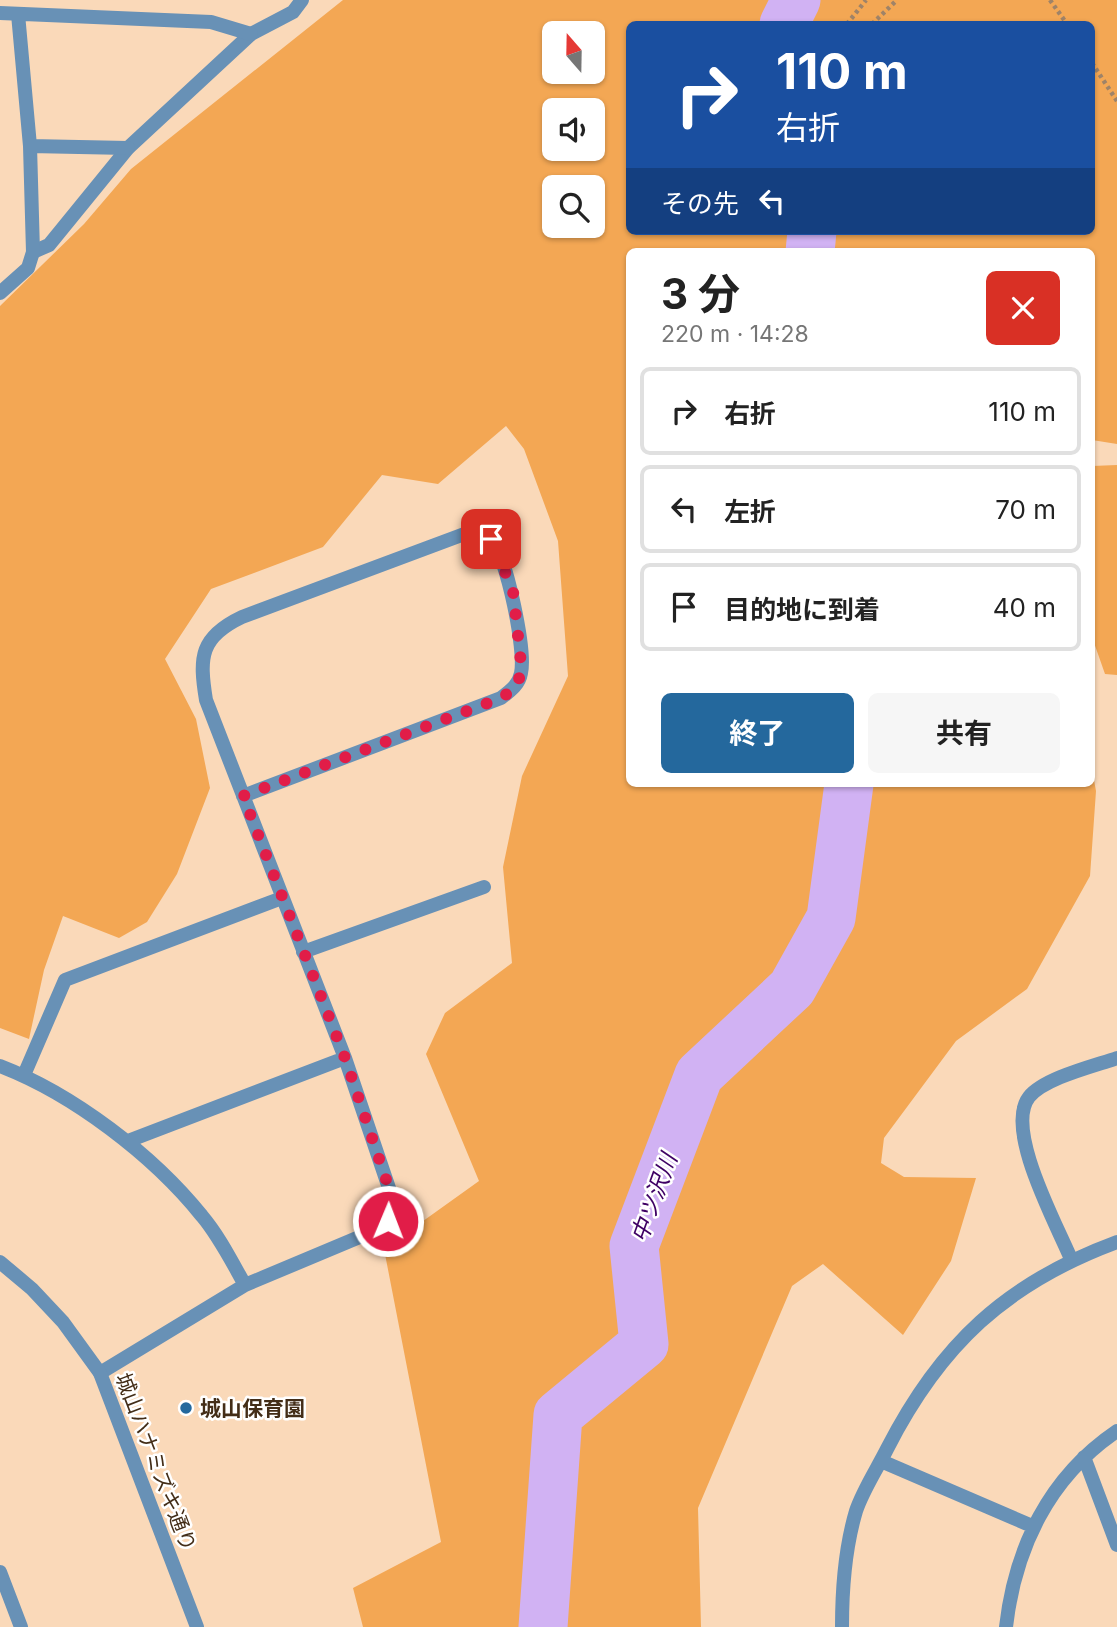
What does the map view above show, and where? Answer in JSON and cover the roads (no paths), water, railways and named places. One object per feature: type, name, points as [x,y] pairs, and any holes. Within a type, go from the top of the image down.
[{"type":"street","points":[[33,252],[49,245],[128,148],[251,34],[293,12],[302,0]]},
{"type":"street","points":[[0,13],[211,22],[251,34]]},
{"type":"street","points":[[0,293],[28,268],[33,252],[30,146],[18,14]]},
{"type":"street","points":[[30,146],[128,148]]},
{"type":"street","points":[[100,1373],[245,1285],[369,1233],[388,1221],[392,1197],[345,1058],[282,898],[243,796],[206,699],[200,667],[206,645],[221,626],[467,533],[481,532],[491,539],[513,591],[522,672],[514,689],[501,698],[243,796]]},
{"type":"street","points":[[303,952],[484,887]]},
{"type":"street","points":[[24,1075],[65,980],[282,898]]},
{"type":"street","points":[[128,1141],[345,1058]]},
{"type":"street","points":[[1071,1259],[1023,1142],[1021,1114],[1029,1097],[1044,1085],[1117,1058]]},
{"type":"street","points":[[0,1066],[24,1075],[128,1141],[204,1217],[245,1285]]},
{"type":"street","points":[[842,1627],[842,1589],[856,1510],[912,1400],[945,1356],[990,1312],[1071,1259],[1117,1242]]},
{"type":"street","name":"城山ハナミズキ通り","points":[[0,1262],[32,1289],[63,1322],[100,1373],[197,1627]]},
{"type":"street","points":[[1006,1627],[1017,1564],[1032,1526],[1057,1489],[1084,1457],[1117,1431]]},
{"type":"street","points":[[1084,1457],[1117,1545]]},
{"type":"street","points":[[881,1461],[1032,1526]]},
{"type":"street","points":[[0,1572],[15,1625]]},
{"type":"waterway","name":"中ツ沢川","points":[[786,21],[796,0]]},
{"type":"waterway","name":"中ツ沢川","points":[[810,248],[812,235]]},
{"type":"waterway","name":"中ツ沢川","points":[[543,1627],[558,1415],[644,1344],[634,1246],[699,1075],[792,988],[831,918],[849,787]]},
{"type":"place","name":"城山保育園","points":[[186,1408]]}]
